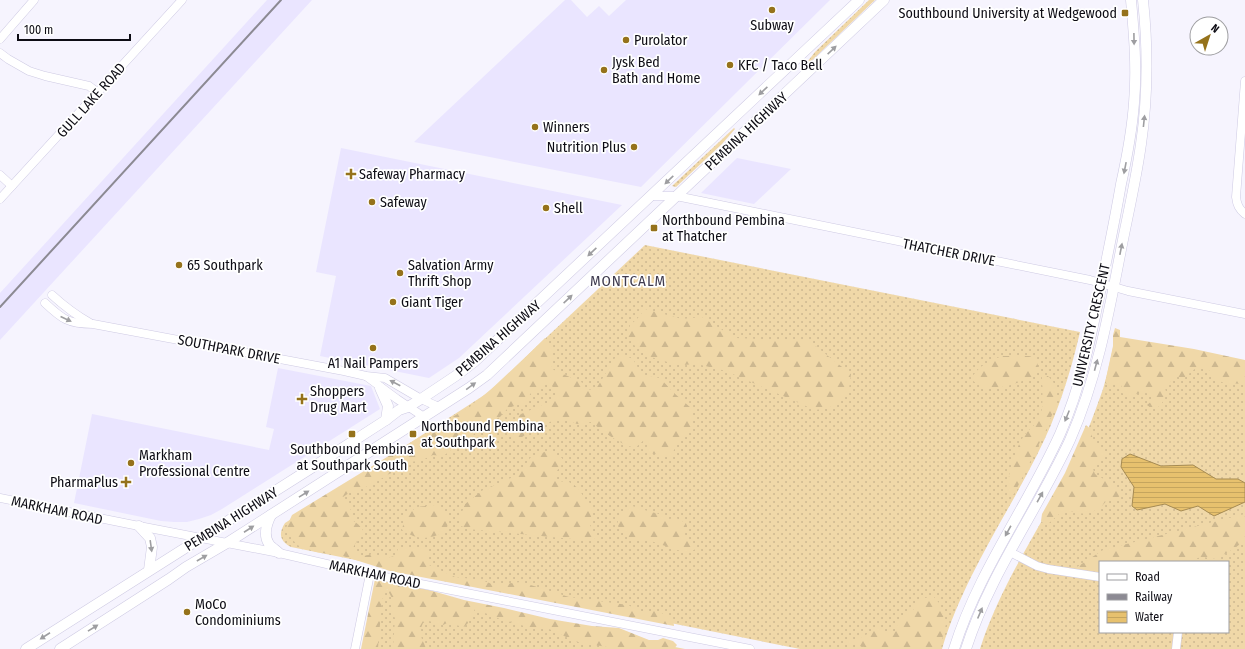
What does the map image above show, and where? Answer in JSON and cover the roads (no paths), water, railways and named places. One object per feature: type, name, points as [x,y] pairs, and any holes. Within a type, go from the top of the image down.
[{"type":"main road","name":"PEMBINA HIGHWAY","points":[[26,649],[386,420],[399,410],[408,407],[458,375],[474,362],[652,196],[859,0]]},
{"type":"main road","name":"PEMBINA HIGHWAY","points":[[60,649],[186,567],[227,543],[439,408],[487,375],[884,0]]},
{"type":"main road","name":"UNIVERSITY CRESCENT","points":[[954,649],[972,599],[987,568],[1045,463],[1067,416],[1077,389],[1087,354],[1131,136],[1134,102],[1134,36],[1131,0]]},
{"type":"main road","name":"UNIVERSITY CRESCENT","points":[[966,649],[986,599],[1062,456],[1081,412],[1096,366],[1114,287],[1138,165],[1144,115],[1147,64],[1143,0]]},
{"type":"main road","points":[[380,388],[388,406],[386,420]]},
{"type":"main road","points":[[271,515],[267,523],[267,538],[269,544],[279,553]]},
{"type":"main road","points":[[139,526],[150,538],[152,547],[149,570]]},
{"type":"street","points":[[0,39],[34,0]]},
{"type":"street","name":"GULL LAKE ROAD","points":[[0,199],[182,0]]},
{"type":"street","points":[[0,53],[4,61],[29,71],[89,86],[97,92]]},
{"type":"street","points":[[1245,81],[1236,197],[1239,209],[1245,214]]},
{"type":"street","points":[[0,175],[12,186]]},
{"type":"street","name":"THATCHER DRIVE","points":[[652,196],[676,196],[1090,280],[1128,291],[1245,314]]},
{"type":"street","name":"SOUTHPARK DRIVE","points":[[52,295],[75,315],[93,324]]},
{"type":"street","name":"SOUTHPARK DRIVE","points":[[45,303],[62,319],[80,324],[93,324],[366,376],[384,378],[439,408]]},
{"type":"street","name":"SOUTHPARK DRIVE","points":[[366,376],[380,388],[424,417]]},
{"type":"street","name":"MARKHAM ROAD","points":[[0,498],[279,553],[370,574],[750,649]]},
{"type":"street","points":[[1010,552],[1027,562],[1042,567],[1099,577]]},
{"type":"street","points":[[355,649],[370,574]]},
{"type":"street","points":[[1176,649],[1178,633]]},
{"type":"water","points":[[1130,454],[1161,466],[1193,465],[1216,479],[1238,479],[1245,483],[1245,502],[1214,516],[1198,506],[1181,511],[1165,504],[1137,510],[1132,506],[1134,487],[1121,467],[1122,459]]},
{"type":"railway","points":[[0,307],[281,0]]},
{"type":"place","name":"Subway","points":[[772,10]]},
{"type":"place","name":"Southbound University at Wedgewood","points":[[1125,13]]},
{"type":"place","name":"Purolator","points":[[626,40]]},
{"type":"place","name":"KFC / Taco Bell","points":[[730,65]]},
{"type":"place","name":"Jysk Bed Bath and Home","points":[[604,70]]},
{"type":"place","name":"Winners","points":[[535,127]]},
{"type":"place","name":"Nutrition Plus","points":[[634,147]]},
{"type":"place","name":"Safeway Pharmacy","points":[[351,174]]},
{"type":"place","name":"Safeway","points":[[372,202]]},
{"type":"place","name":"Shell","points":[[546,208]]},
{"type":"place","name":"Northbound Pembina at Thatcher","points":[[654,228]]},
{"type":"place","name":"65 Southpark","points":[[179,265]]},
{"type":"place","name":"Salvation Army Thrift Shop","points":[[400,273]]},
{"type":"place","name":"Giant Tiger","points":[[393,302]]},
{"type":"place","name":"A1 Nail Pampers","points":[[373,348]]},
{"type":"place","name":"Shoppers Drug Mart","points":[[302,399]]},
{"type":"place","name":"Southbound Pembina at Southpark South","points":[[352,434]]},
{"type":"place","name":"Northbound Pembina at Southpark","points":[[413,434]]},
{"type":"place","name":"Markham Professional Centre","points":[[131,463]]},
{"type":"place","name":"PharmaPlus","points":[[126,482]]},
{"type":"place","name":"MoCo Condominiums","points":[[187,612]]},
{"type":"district","name":"MONTCALM","points":[[628,281]]}]
